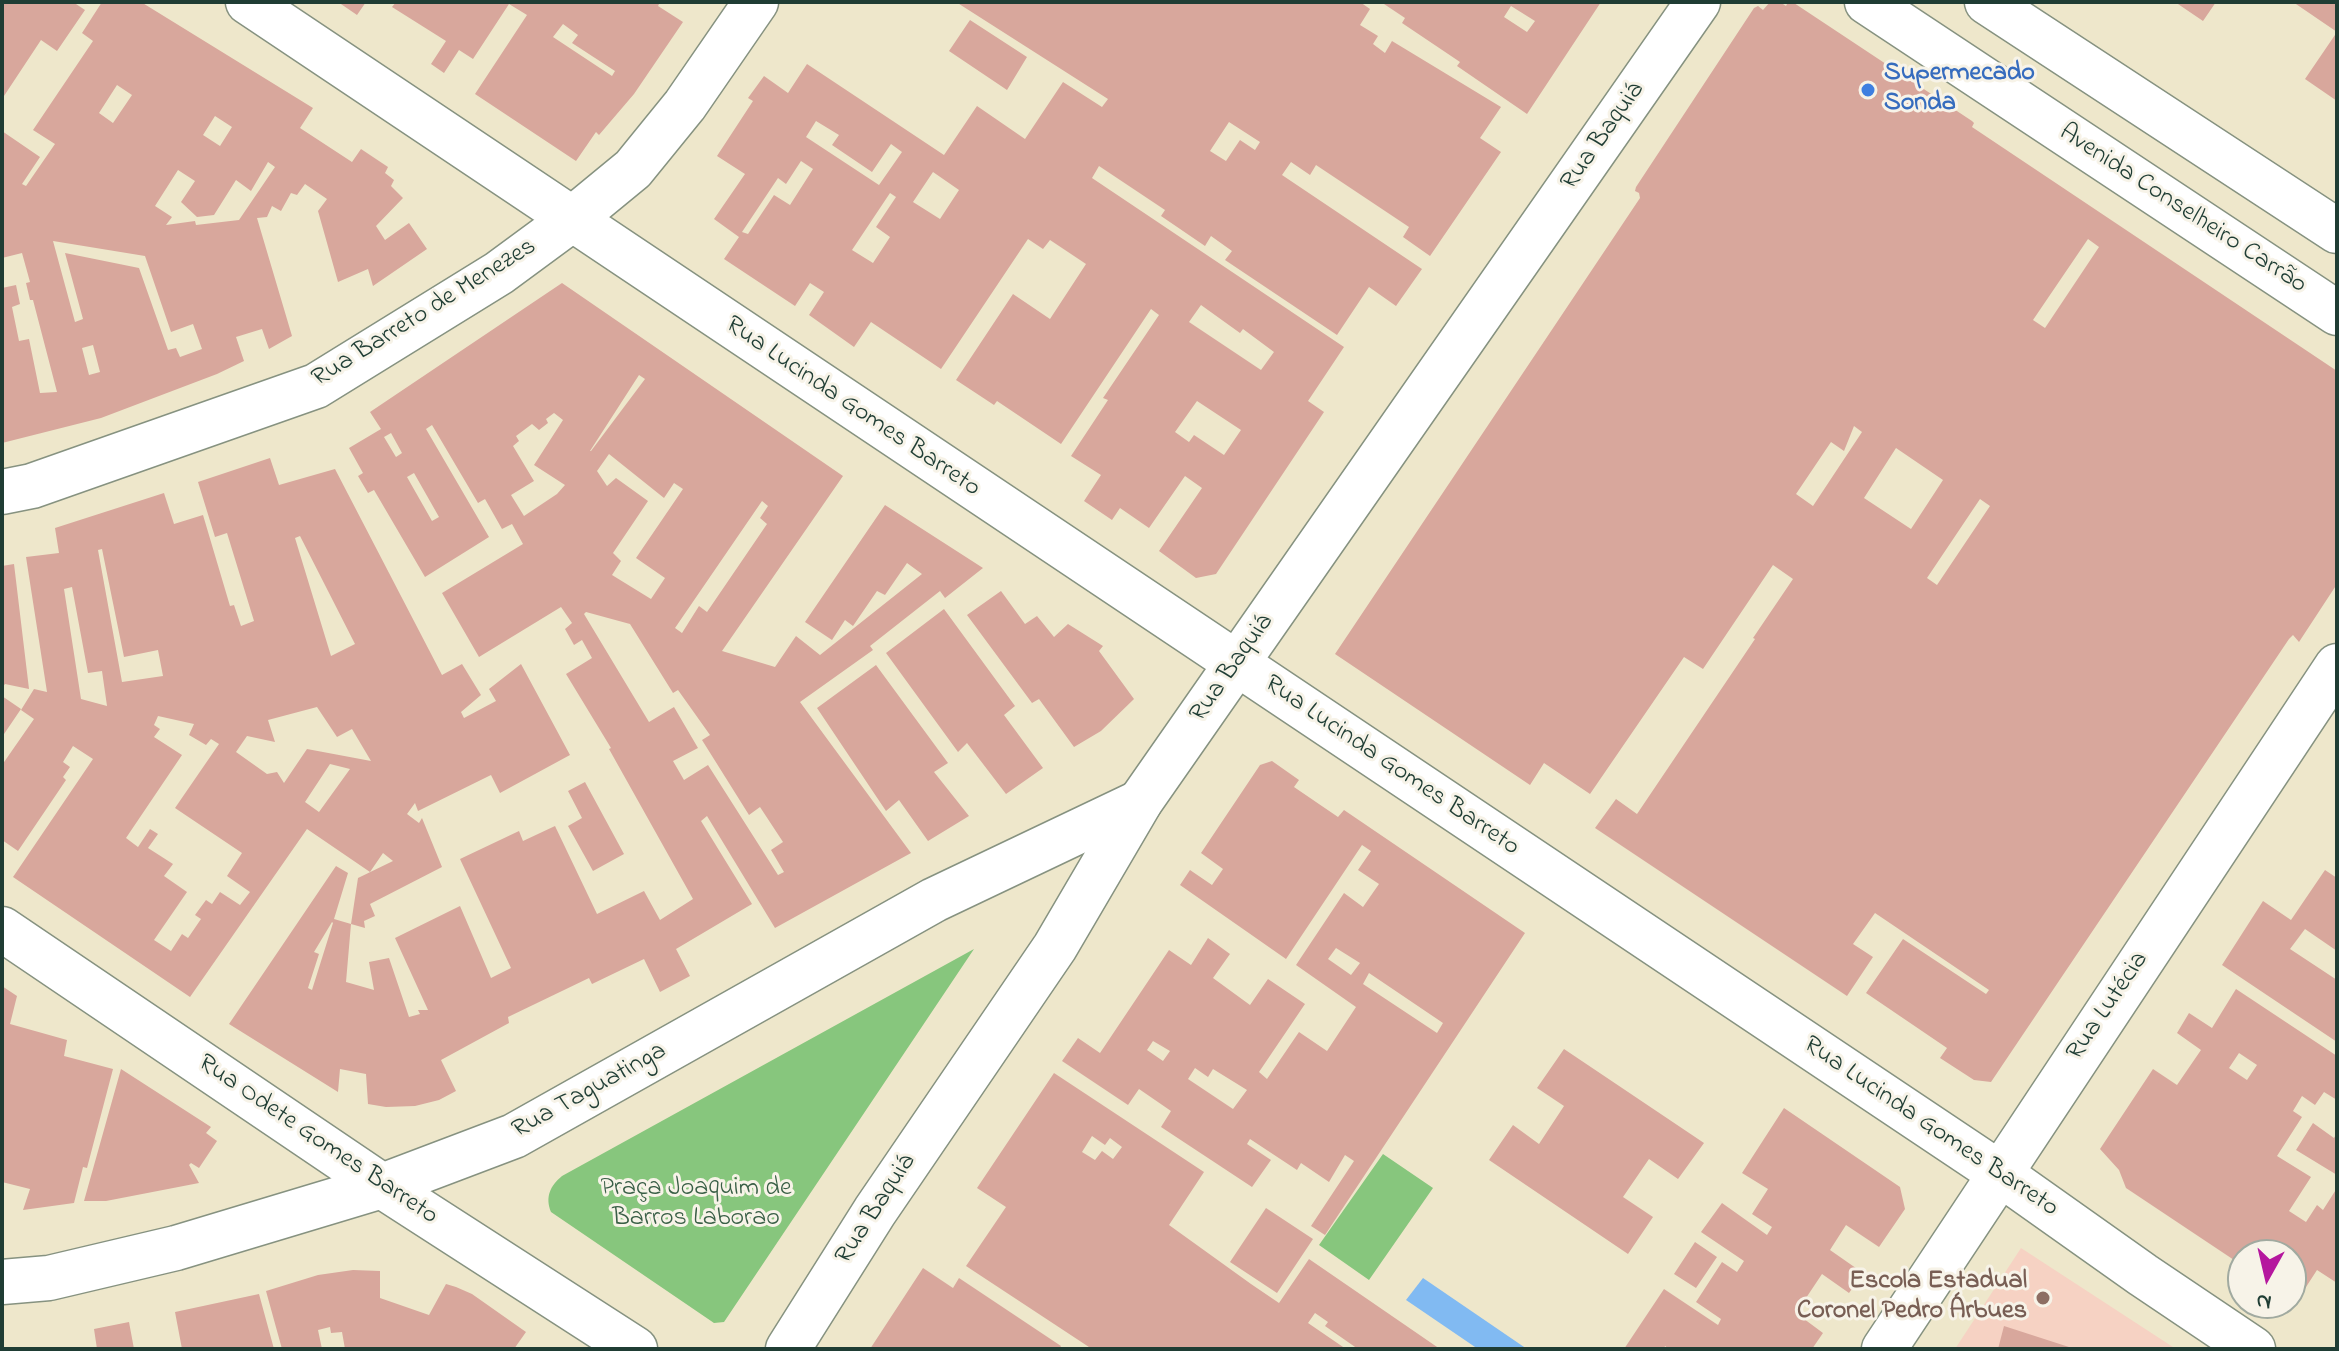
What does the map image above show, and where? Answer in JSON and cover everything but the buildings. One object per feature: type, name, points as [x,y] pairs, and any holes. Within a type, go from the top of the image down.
[{"type":"street","name":"Rua Lucinda Gomes Barreto","points":[[248,2],[1999,1173],[2253,1349]]},
{"type":"street","name":"Rua Barreto de Menezes","points":[[2,492],[32,486],[316,386],[499,273],[633,169],[685,105],[756,2]]},
{"type":"street","name":"Rua Baquiá","points":[[788,1349],[875,1211],[1055,947],[1140,802],[1698,2]]},
{"type":"street","name":"Avenida Conselheiro Carrão","points":[[1867,2],[2337,313]]},
{"type":"street","points":[[1987,2],[2337,231]]},
{"type":"street","name":"Rua Lutécia","points":[[1884,1349],[2337,666]]},
{"type":"street","name":"Rua Taguatinga","points":[[2,1282],[49,1278],[176,1248],[382,1186],[514,1136],[934,900],[1140,802]]},
{"type":"street","name":"Rua Odete Gomes Barreto","points":[[2,929],[382,1186],[635,1349]]},
{"type":"shaded area","name":"Escola Estadual Coronel Pedro Árbues","points":[[2021,1248],[2176,1349],[1955,1349]]},
{"type":"green space","name":"Praça Joaquim de Barros Laborao","points":[[974,949],[724,1322],[714,1323],[551,1212],[548,1201],[550,1192],[562,1176]]},
{"type":"green space","points":[[1383,1154],[1433,1188],[1369,1280],[1319,1245]]},
{"type":"water","points":[[1423,1278],[1527,1349],[1478,1349],[1406,1300]]},
{"type":"place","name":"Supermecado Sonda","points":[[1868,90]]},
{"type":"place","name":"Escola Estadual Coronel Pedro Árbues","points":[[2043,1298]]}]
